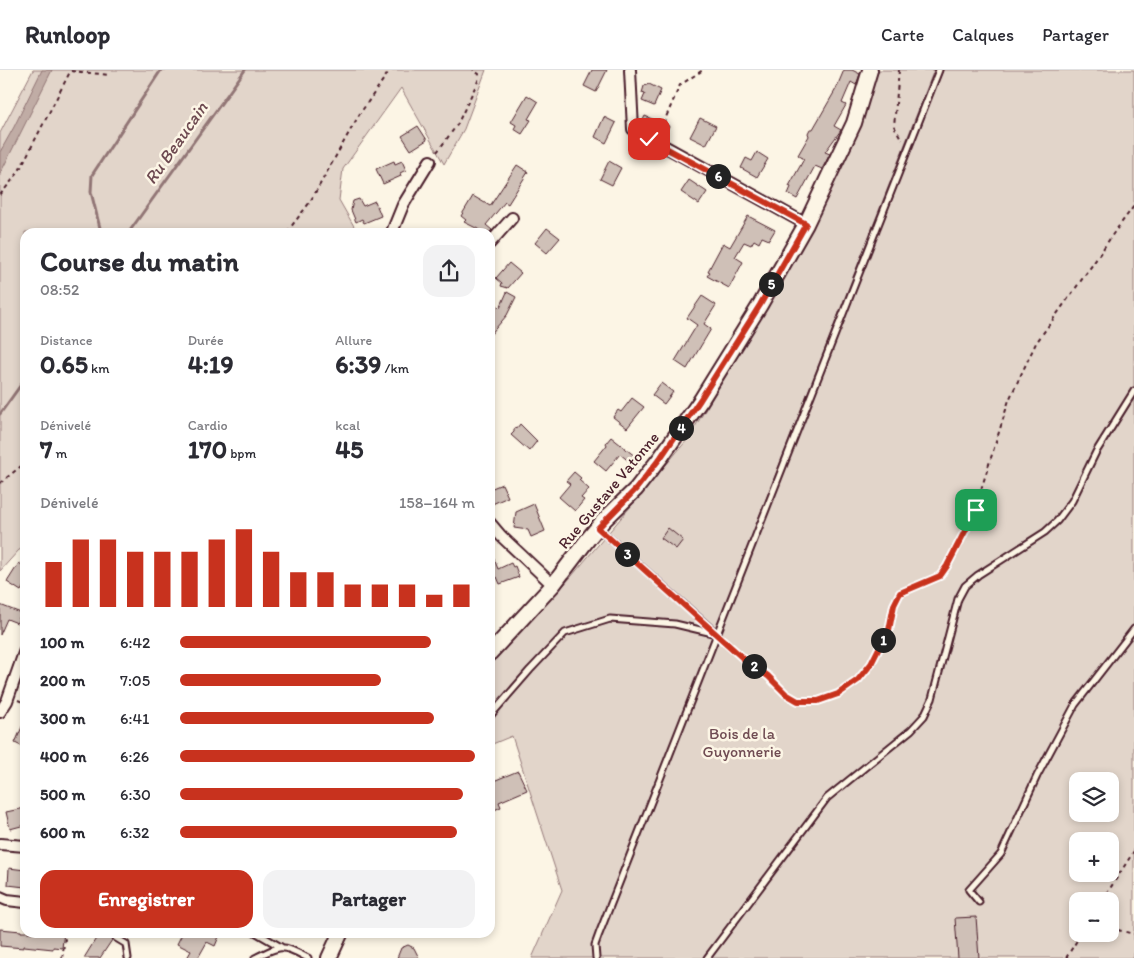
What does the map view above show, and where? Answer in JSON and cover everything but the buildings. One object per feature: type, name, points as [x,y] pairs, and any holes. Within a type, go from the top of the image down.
[{"type":"street","points":[[630,70],[633,129],[806,224]]},
{"type":"street","name":"Rue Gustave Vatonne","points":[[495,648],[553,585],[598,528],[636,489],[667,449],[700,400],[760,305],[806,224],[854,123],[870,70]]},
{"type":"street","points":[[394,228],[407,197],[430,160]]},
{"type":"street","points":[[495,237],[512,218]]},
{"type":"street","points":[[495,528],[553,585]]},
{"type":"street","points":[[0,712],[7,701],[20,664]]},
{"type":"street","points":[[0,844],[20,846]]},
{"type":"street","points":[[0,897],[20,901]]},
{"type":"street","points":[[328,958],[338,938]]},
{"type":"lane","points":[[596,958],[595,945],[599,934],[939,70]]},
{"type":"lane","points":[[706,958],[827,798],[911,730],[924,716],[932,699],[958,599],[966,586],[978,575],[1045,532],[1057,521],[1072,501],[1096,452],[1134,391]]},
{"type":"lane","points":[[598,528],[717,634]]},
{"type":"lane","points":[[495,710],[565,633],[610,619],[675,624],[717,634]]},
{"type":"lane","points":[[980,902],[969,890],[1001,854],[1075,704],[1134,629]]},
{"type":"lane","points":[[116,938],[126,944],[128,958]]},
{"type":"lane","points":[[265,938],[281,947]]},
{"type":"lane","points":[[255,958],[274,948],[281,947],[308,958]]},
{"type":"path","points":[[0,195],[18,173],[71,70],[110,75]]},
{"type":"path","points":[[290,228],[310,202],[359,115],[390,70]]},
{"type":"path","points":[[430,160],[450,136],[465,111],[478,81],[479,74],[473,70]]},
{"type":"path","points":[[655,142],[680,85],[703,70]]},
{"type":"path","points":[[899,70],[894,126],[901,138],[909,146]]},
{"type":"path","points":[[717,634],[745,660],[768,676],[786,694],[798,701],[818,701],[838,694],[858,680],[871,664],[889,630],[894,605],[900,593],[940,576],[947,566],[976,510],[1009,400],[1033,350],[1134,206]]},
{"type":"path","points":[[0,483],[20,467]]},
{"type":"path","points":[[1108,892],[1134,851]]},
{"type":"path","points":[[1119,930],[1134,934]]},
{"type":"path","points":[[62,958],[65,938]]},
{"type":"path","points":[[1066,958],[1076,942]]},
{"type":"green space","points":[[33,70],[486,70],[464,129],[444,164],[401,88],[343,169],[339,200],[355,228],[20,228],[20,550],[0,571],[0,133]]},
{"type":"green space","name":"Bois de la Guyonnerie","points":[[874,70],[934,70],[759,517],[765,520],[943,70],[1134,70],[1134,958],[532,958],[562,890],[512,736],[495,743],[495,660],[571,577],[687,440],[735,361],[790,264]]},
{"type":"shaded area","points":[[42,70],[52,70],[0,174],[0,152]]},
{"type":"waterway","points":[[100,228],[91,192],[92,175],[161,70]]},
{"type":"waterway","name":"Ru Beaucain","points":[[132,228],[245,70]]},
{"type":"waterway","name":"Ru Beaucain","points":[[0,414],[20,386]]},
{"type":"route","points":[[649,139],[806,224],[760,305],[700,400],[661,457],[636,489],[598,528],[745,660],[768,676],[786,694],[798,701],[818,701],[838,694],[858,680],[871,664],[889,630],[894,605],[900,593],[940,576],[976,510]]}]
